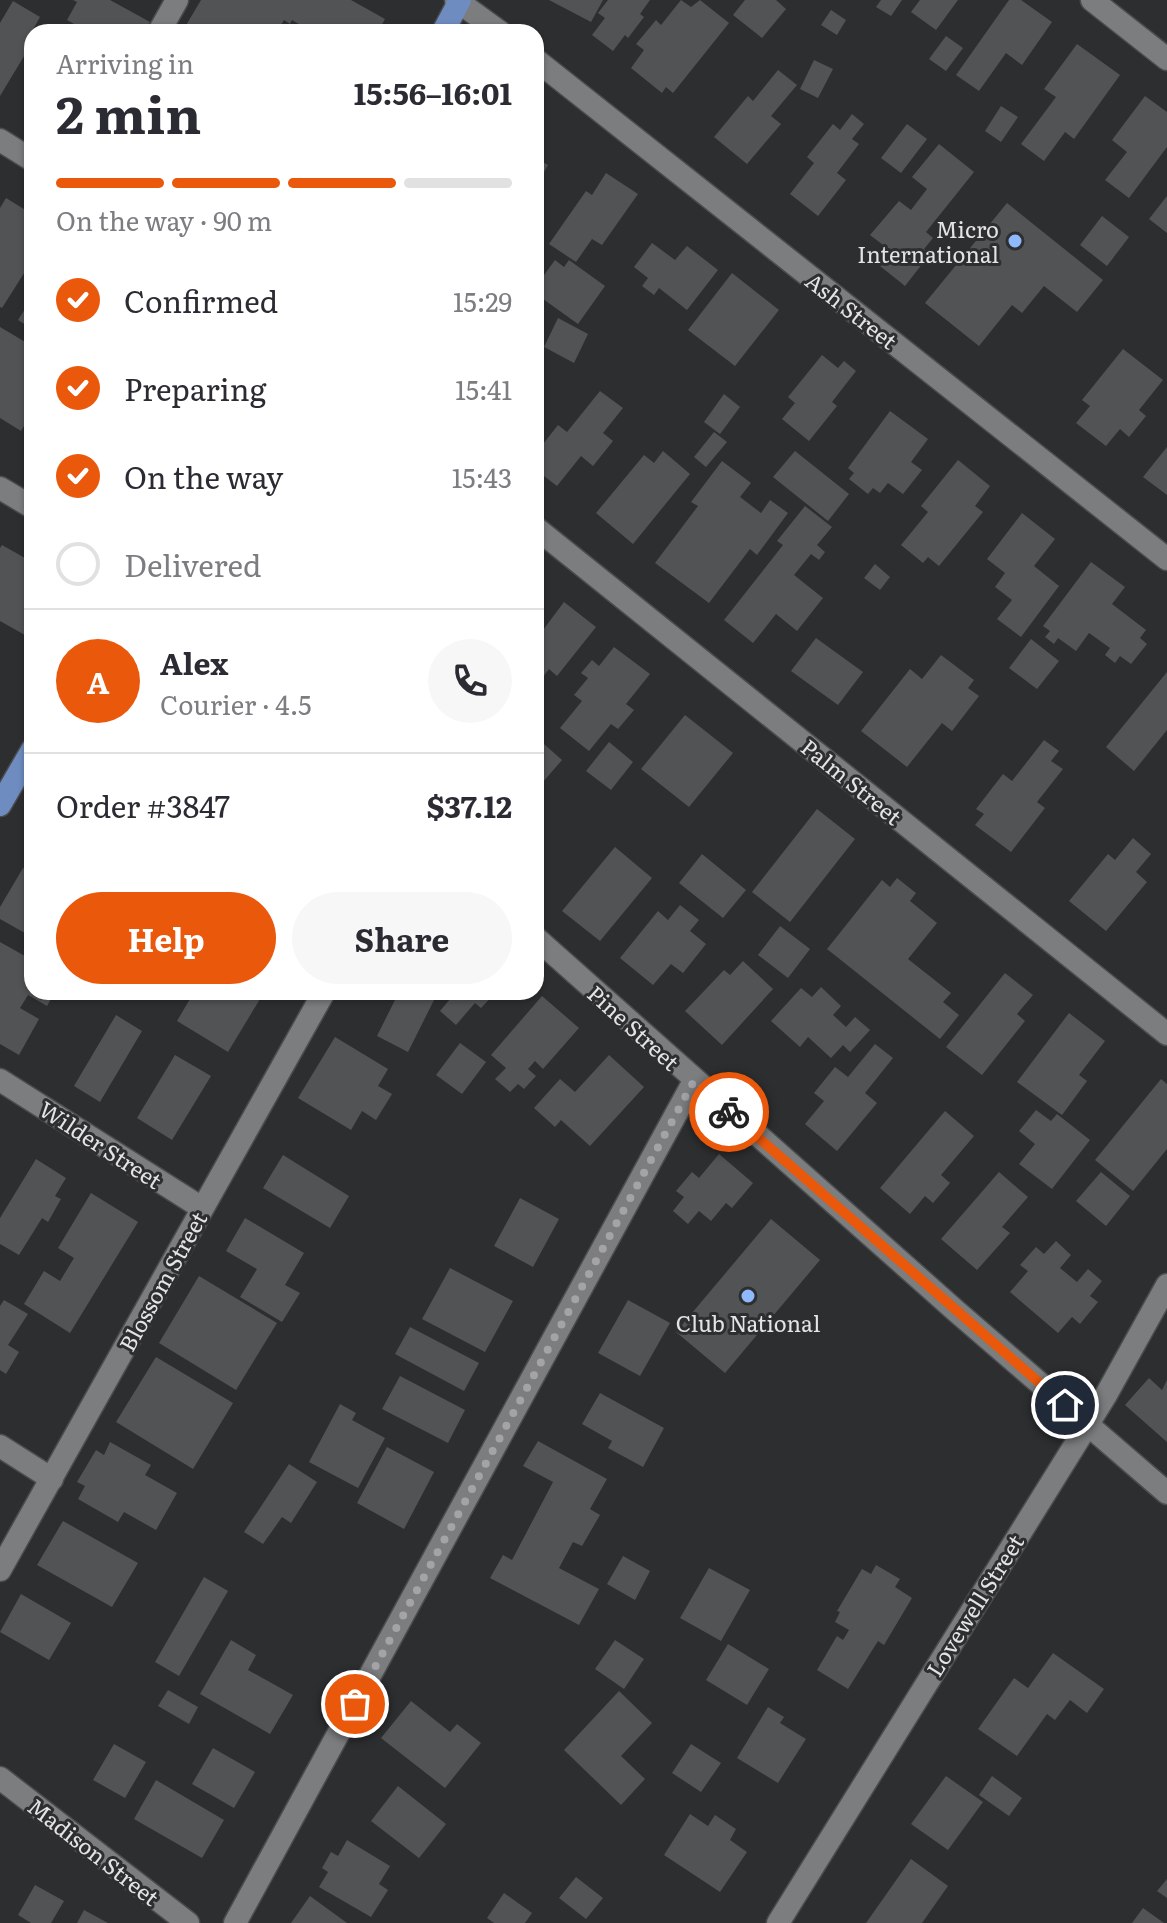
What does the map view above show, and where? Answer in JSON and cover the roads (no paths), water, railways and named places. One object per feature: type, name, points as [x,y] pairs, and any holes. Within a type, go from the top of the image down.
[{"type":"main road","points":[[447,24],[459,1]]},
{"type":"main road","points":[[0,805],[24,764]]},
{"type":"street","points":[[164,24],[177,0]]},
{"type":"street","points":[[1092,0],[1167,59]]},
{"type":"street","points":[[459,1],[489,24]]},
{"type":"street","name":"Ash Street","points":[[544,66],[1167,559]]},
{"type":"street","points":[[0,140],[24,155]]},
{"type":"street","points":[[0,488],[24,502]]},
{"type":"street","name":"Palm Street","points":[[544,534],[1167,1034]]},
{"type":"street","name":"Pine Street","points":[[544,945],[694,1081],[1167,1493]]},
{"type":"street","name":"Blossom Street","points":[[0,1570],[319,1000]]},
{"type":"street","name":"Wilder Street","points":[[0,1080],[202,1208]]},
{"type":"street","points":[[235,1923],[694,1081]]},
{"type":"street","name":"Lovewell Street","points":[[778,1923],[1087,1424],[1167,1285]]},
{"type":"street","points":[[0,1446],[52,1479]]},
{"type":"street","name":"Madison Street","points":[[0,1778],[188,1923]]},
{"type":"place","name":"Micro International","points":[[1015,241]]},
{"type":"place","name":"Club National","points":[[748,1296]]}]
